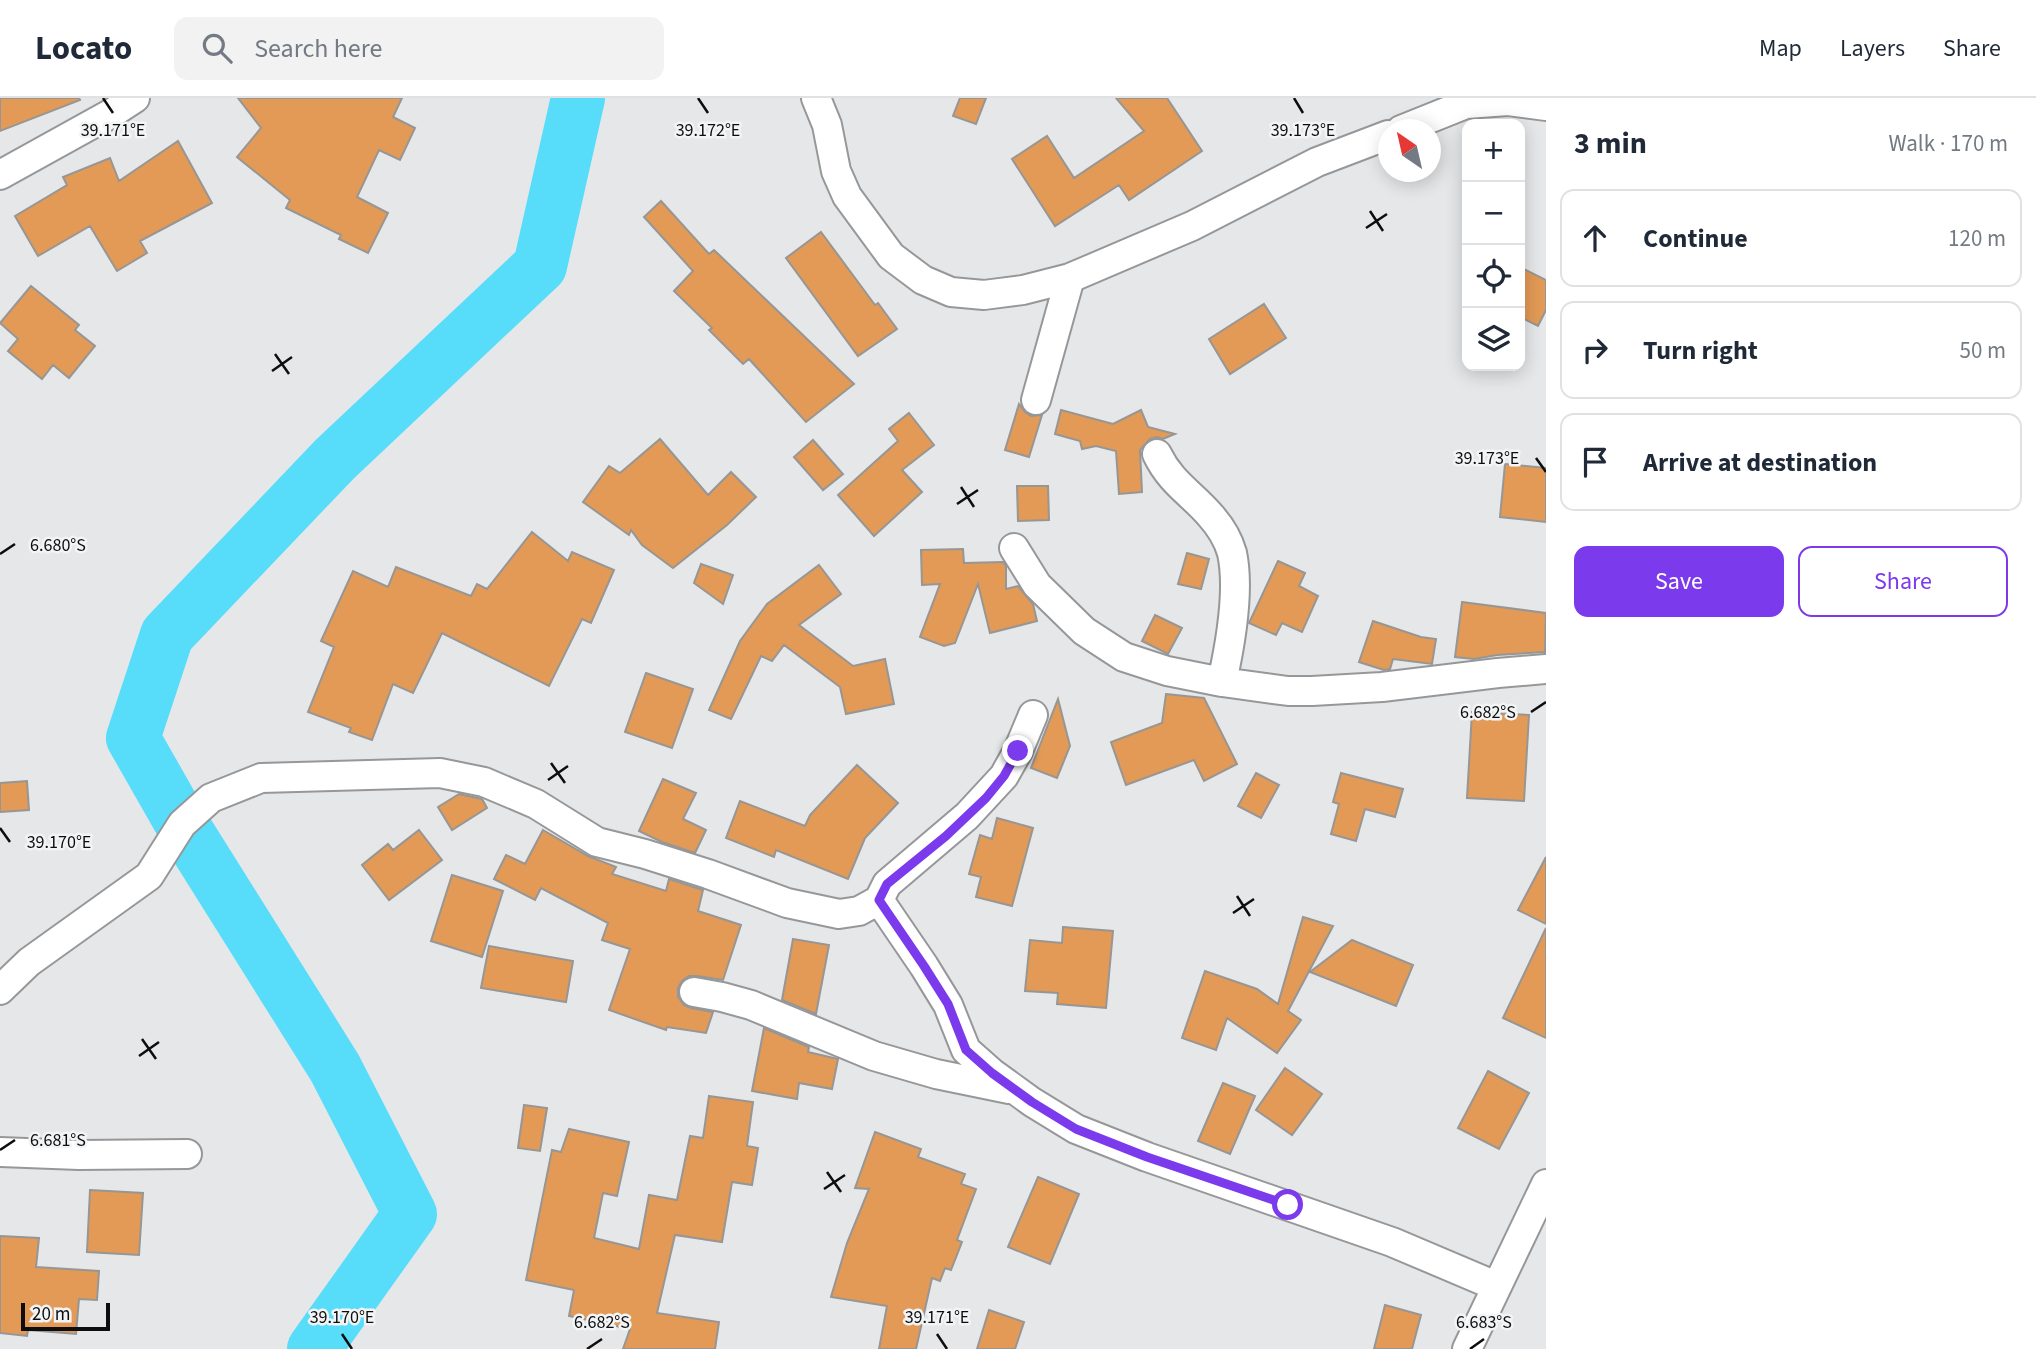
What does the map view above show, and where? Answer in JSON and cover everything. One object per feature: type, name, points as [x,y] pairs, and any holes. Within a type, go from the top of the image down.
[{"type":"street","points":[[0,175],[135,98]]},
{"type":"street","points":[[816,98],[827,125],[836,171],[847,196],[891,256],[923,280],[951,292],[984,295],[1023,290],[1070,278],[1192,226],[1317,162],[1378,139]]},
{"type":"street","points":[[1411,116],[1466,104],[1508,101],[1546,106]]},
{"type":"street","points":[[1036,400],[1070,278]]},
{"type":"street","points":[[1157,454],[1175,482],[1217,524],[1231,551],[1234,571],[1233,609],[1222,682]]},
{"type":"street","points":[[1014,548],[1037,585],[1084,631],[1124,657],[1167,671],[1222,682],[1288,691],[1312,691],[1382,687],[1546,669]]},
{"type":"street","points":[[0,990],[29,962],[149,876],[182,824],[211,798],[261,778],[440,773],[473,779],[536,804],[597,842],[708,874],[787,903],[839,914],[859,911],[879,900],[887,884],[946,836],[986,798],[1004,776],[1033,715]]},
{"type":"street","points":[[879,900],[948,1004],[966,1050],[992,1073],[1076,1129],[1147,1157],[1392,1242],[1496,1286]]},
{"type":"street","points":[[694,992],[751,1005],[874,1056],[936,1074],[1016,1090]]},
{"type":"street","points":[[0,1152],[187,1154]]},
{"type":"street","points":[[1467,1349],[1546,1184]]},
{"type":"building","points":[[0,98],[79,98],[80,100],[0,131]]},
{"type":"building","points":[[238,98],[402,98],[393,117],[415,128],[400,160],[379,150],[357,197],[388,213],[368,253],[339,239],[341,235],[286,208],[290,200],[237,157],[261,128]]},
{"type":"building","points":[[960,98],[986,98],[976,124],[953,116]]},
{"type":"building","points":[[1116,98],[1167,98],[1202,151],[1129,200],[1119,185],[1055,226],[1012,159],[1047,136],[1074,178],[1144,131]]},
{"type":"building","points":[[178,141],[212,203],[140,241],[147,253],[117,271],[90,226],[38,256],[15,216],[67,185],[63,177],[110,158],[119,181]]},
{"type":"building","points":[[661,201],[709,254],[714,250],[854,384],[806,422],[749,359],[743,364],[709,330],[712,328],[674,291],[693,271],[644,217]]},
{"type":"building","points":[[821,232],[875,305],[878,303],[897,329],[858,356],[786,258]]},
{"type":"building","points":[[1525,270],[1546,280],[1546,310],[1538,326],[1525,320]]},
{"type":"building","points":[[31,286],[79,325],[75,330],[95,346],[69,378],[53,365],[42,379],[8,351],[18,339],[0,323]]},
{"type":"building","points":[[1264,304],[1286,338],[1230,374],[1209,339]]},
{"type":"building","points":[[1019,404],[1031,416],[1042,415],[1029,457],[1005,450]]},
{"type":"building","points":[[1061,410],[1113,424],[1141,410],[1148,427],[1175,434],[1163,439],[1150,439],[1140,450],[1142,492],[1119,494],[1116,451],[1096,446],[1082,449],[1080,441],[1055,434]]},
{"type":"building","points":[[909,413],[934,445],[902,470],[922,492],[874,536],[838,495],[898,441],[889,429]]},
{"type":"building","points":[[660,439],[708,495],[731,472],[756,497],[727,525],[673,568],[642,545],[631,530],[629,535],[583,502],[609,466],[620,473]]},
{"type":"building","points":[[813,440],[843,474],[823,490],[794,457]]},
{"type":"building","points":[[1505,464],[1546,468],[1546,522],[1500,517]]},
{"type":"building","points":[[1017,486],[1048,486],[1049,520],[1018,521]]},
{"type":"building","points":[[532,532],[568,561],[572,552],[614,570],[591,623],[582,619],[549,686],[442,633],[413,693],[393,684],[372,740],[349,732],[351,728],[308,712],[334,647],[321,641],[353,571],[388,587],[396,567],[471,596],[477,584],[487,589]]},
{"type":"building","points":[[963,549],[964,563],[1003,562],[1006,566],[1006,589],[1018,586],[1033,604],[1037,621],[990,633],[978,584],[955,643],[944,646],[920,637],[940,584],[922,585],[921,550]]},
{"type":"building","points":[[1187,553],[1209,559],[1201,589],[1178,584]]},
{"type":"building","points":[[1278,561],[1305,573],[1299,586],[1318,596],[1302,632],[1282,623],[1276,635],[1249,623]]},
{"type":"building","points":[[701,564],[733,575],[723,604],[694,583]]},
{"type":"building","points":[[819,565],[841,594],[799,625],[853,666],[885,659],[894,704],[846,714],[840,687],[784,645],[772,661],[761,656],[731,719],[709,710],[740,641],[767,604]]},
{"type":"building","points":[[1462,602],[1546,613],[1545,652],[1474,659],[1455,657]]},
{"type":"building","points":[[1155,615],[1182,628],[1168,654],[1142,641]]},
{"type":"building","points":[[1373,621],[1421,637],[1436,639],[1432,664],[1393,659],[1390,669],[1384,670],[1359,662]]},
{"type":"building","points":[[646,673],[693,689],[672,748],[625,732]]},
{"type":"building","points":[[1166,694],[1204,698],[1237,764],[1204,781],[1194,760],[1126,785],[1111,742],[1162,723]]},
{"type":"building","points":[[1058,699],[1070,746],[1057,778],[1031,768]]},
{"type":"building","points":[[1472,712],[1529,715],[1524,801],[1467,798]]},
{"type":"building","points":[[857,765],[898,803],[865,838],[848,879],[776,850],[774,857],[726,838],[740,801],[805,826],[810,815]]},
{"type":"building","points":[[1256,773],[1279,785],[1261,818],[1238,806]]},
{"type":"building","points":[[1341,773],[1403,789],[1395,817],[1365,809],[1356,841],[1331,834],[1339,804],[1333,802]]},
{"type":"building","points":[[663,779],[696,793],[683,819],[706,830],[695,853],[639,831]]},
{"type":"building","points":[[27,781],[29,810],[0,812],[0,783]]},
{"type":"building","points":[[459,794],[482,799],[487,808],[452,830],[438,807]]},
{"type":"building","points":[[997,818],[1033,828],[1012,906],[976,897],[981,877],[969,874],[980,835],[992,839]]},
{"type":"building","points":[[419,830],[442,860],[389,900],[362,865],[388,844],[393,850]]},
{"type":"building","points":[[543,830],[588,856],[616,867],[612,874],[666,891],[669,879],[703,890],[698,911],[741,925],[723,980],[689,976],[678,988],[678,997],[684,1005],[713,1012],[706,1033],[667,1027],[666,1030],[609,1010],[630,949],[602,940],[608,923],[541,888],[535,900],[494,879],[506,855],[525,864]]},
{"type":"building","points":[[1546,857],[1546,924],[1518,910]]},
{"type":"building","points":[[452,875],[503,891],[482,957],[431,941]]},
{"type":"building","points":[[1303,917],[1333,926],[1288,1011],[1301,1020],[1277,1053],[1227,1018],[1216,1050],[1182,1038],[1205,971],[1257,989],[1278,1004]]},
{"type":"building","points":[[1063,927],[1113,931],[1106,1008],[1057,1004],[1058,993],[1025,991],[1030,940],[1062,943]]},
{"type":"building","points":[[1546,928],[1546,1038],[1503,1018]]},
{"type":"building","points":[[793,939],[829,945],[816,1014],[782,1000]]},
{"type":"building","points":[[1352,940],[1413,965],[1396,1006],[1310,972]]},
{"type":"building","points":[[489,946],[573,961],[566,1002],[481,988]]},
{"type":"building","points":[[764,1028],[809,1047],[808,1052],[838,1059],[832,1089],[799,1083],[797,1099],[752,1091]]},
{"type":"building","points":[[1285,1068],[1322,1094],[1292,1135],[1256,1110]]},
{"type":"building","points":[[1488,1071],[1529,1093],[1499,1149],[1458,1128]]},
{"type":"building","points":[[1223,1083],[1255,1096],[1230,1154],[1198,1141]]},
{"type":"building","points":[[709,1096],[753,1102],[747,1146],[758,1148],[752,1185],[732,1182],[722,1242],[675,1235],[657,1313],[719,1322],[715,1349],[623,1349],[630,1329],[569,1316],[574,1290],[526,1280],[552,1150],[561,1152],[569,1129],[629,1142],[617,1196],[603,1193],[594,1238],[639,1249],[649,1195],[677,1200],[690,1136],[703,1138]]},
{"type":"building","points":[[524,1105],[547,1108],[540,1151],[518,1148]]},
{"type":"building","points":[[875,1132],[921,1149],[918,1157],[965,1174],[961,1184],[976,1189],[957,1240],[962,1242],[951,1270],[945,1268],[940,1281],[932,1278],[916,1349],[879,1349],[887,1306],[831,1297],[847,1243],[869,1189],[855,1188]]},
{"type":"building","points":[[1038,1177],[1079,1194],[1050,1264],[1008,1247]]},
{"type":"building","points":[[90,1190],[143,1193],[139,1255],[87,1252]]},
{"type":"building","points":[[0,1236],[39,1238],[36,1267],[99,1271],[97,1300],[79,1299],[76,1334],[28,1330],[27,1336],[0,1333]]},
{"type":"building","points":[[1385,1305],[1421,1315],[1412,1349],[1374,1349]]},
{"type":"building","points":[[989,1310],[1024,1322],[1015,1349],[977,1349]]},
{"type":"waterway","points":[[314,1349],[410,1214],[335,1068],[182,824],[133,738],[167,635],[335,459],[540,266],[578,98]]},
{"type":"route","points":[[1018,751],[1004,776],[986,798],[946,836],[887,884],[879,900],[948,1004],[966,1050],[1032,1102],[1076,1129],[1147,1157],[1288,1205]]}]
